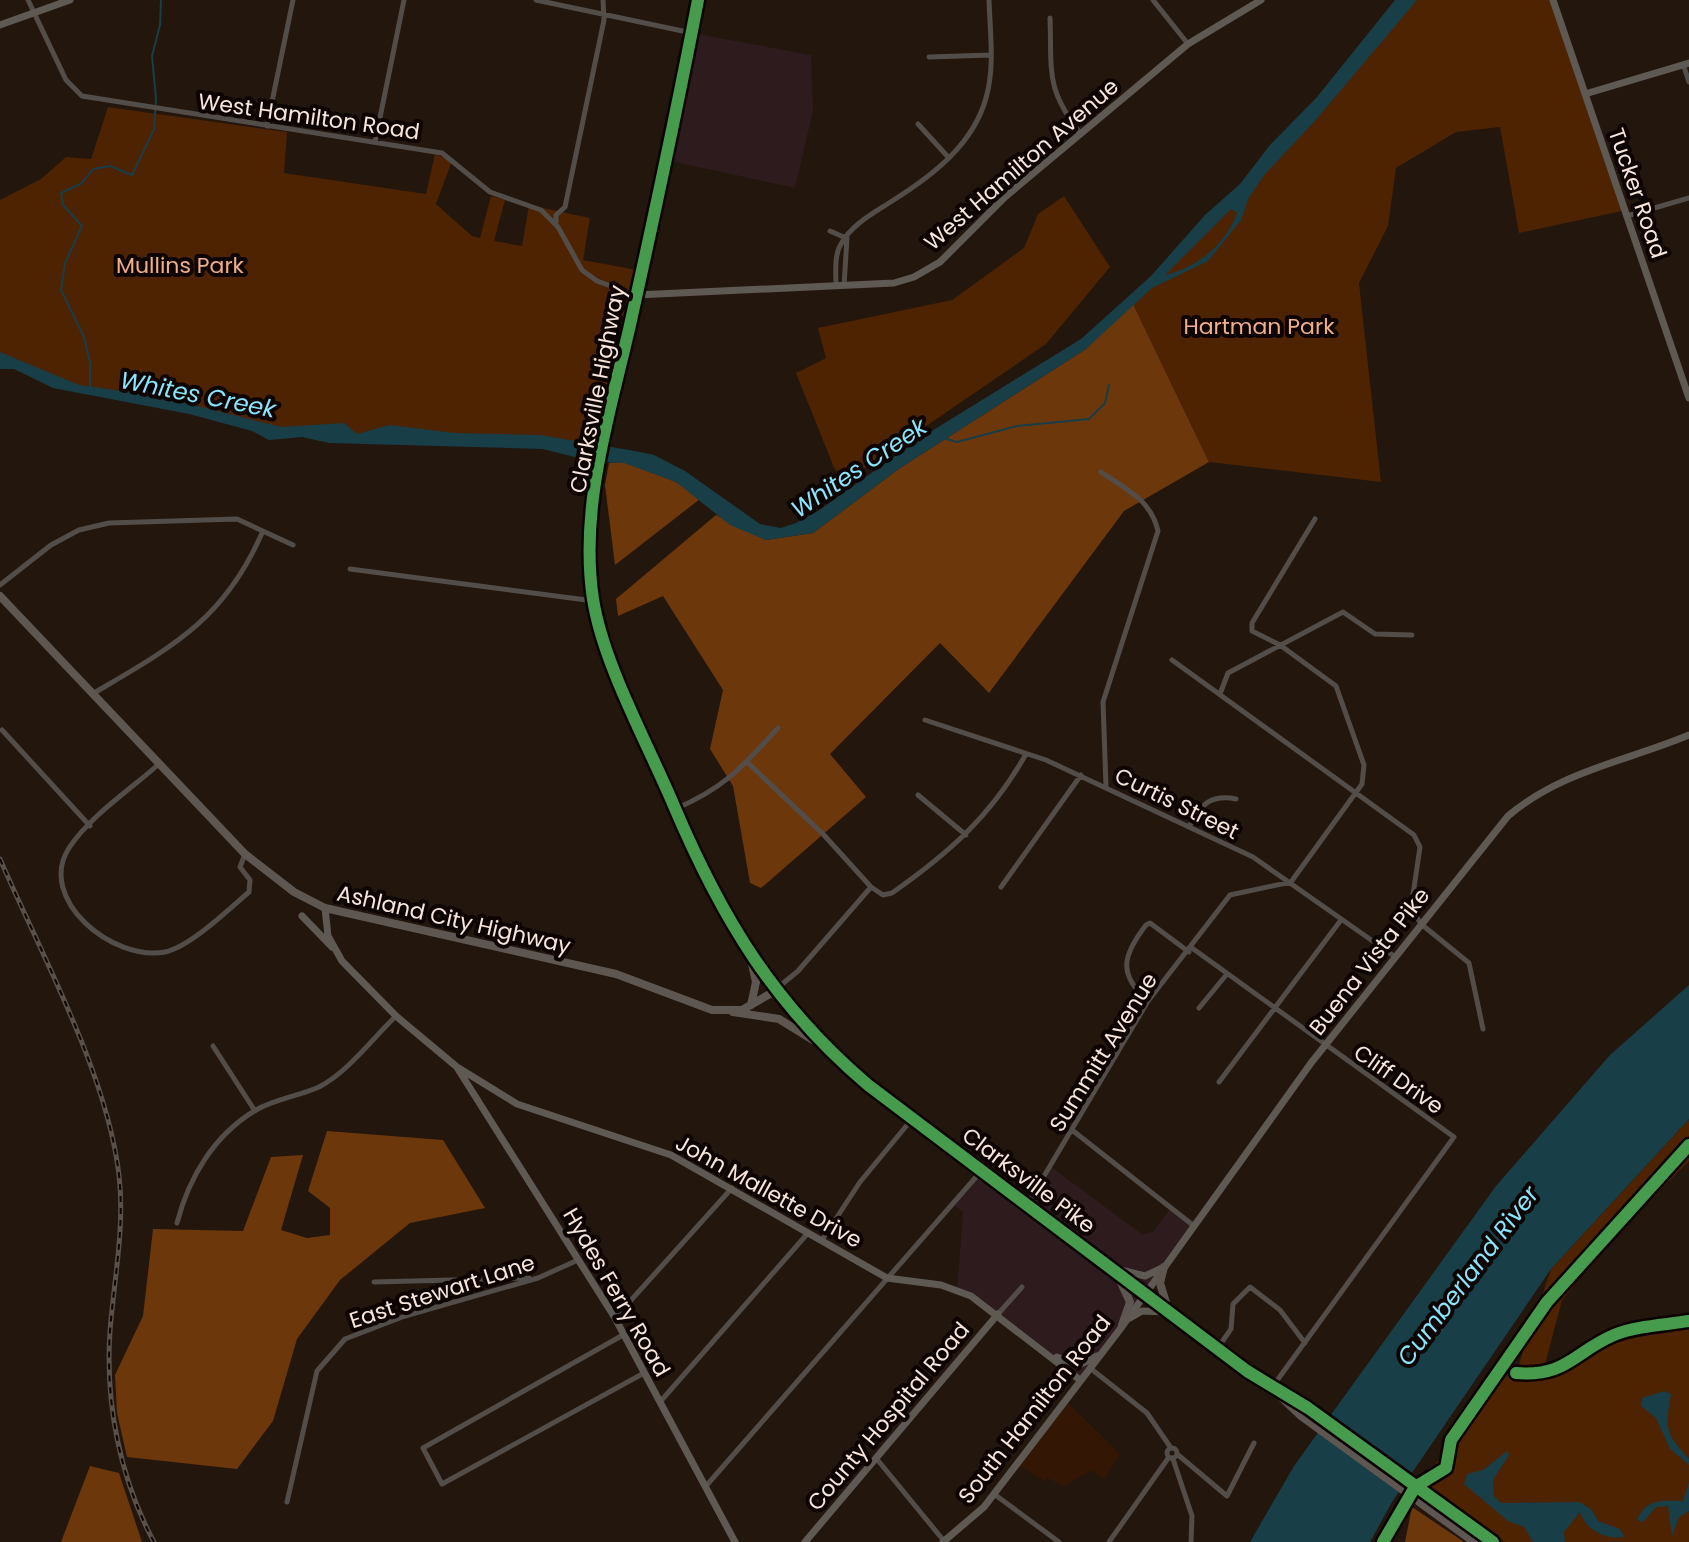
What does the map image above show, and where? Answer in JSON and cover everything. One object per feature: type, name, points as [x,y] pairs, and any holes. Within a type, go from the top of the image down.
[{"type":"main road","name":"Clarksville Highway","points":[[698,0],[636,295],[605,425],[590,552],[594,601],[607,647],[675,809],[716,899],[775,991]]},
{"type":"main road","name":"Ashland City Highway","points":[[0,596],[245,854],[294,892],[325,908],[616,974],[712,1010],[779,1019],[829,1051]]},
{"type":"main road","points":[[751,1006],[756,982],[752,959]]},
{"type":"main road","points":[[733,1012],[751,1006],[775,991]]},
{"type":"main road","name":"Clarksville Pike","points":[[775,991],[829,1051],[913,1118],[1217,1349],[1272,1388],[1308,1408],[1493,1542]]},
{"type":"main road","points":[[1110,1266],[1129,1294],[1129,1310],[1122,1325]]},
{"type":"main road","points":[[1164,1267],[1160,1288],[1171,1313]]},
{"type":"main road","name":"Clarksville Pike","points":[[1272,1388],[1301,1416],[1474,1542]]},
{"type":"street","name":"West Hamilton Road","points":[[28,0],[74,91],[96,101],[442,153],[490,192],[526,202],[541,210],[558,227],[582,270],[597,281],[636,295]]},
{"type":"street","points":[[0,25],[70,0]]},
{"type":"street","points":[[267,126],[293,0]]},
{"type":"street","points":[[375,142],[404,0]]},
{"type":"street","points":[[536,0],[692,33]]},
{"type":"street","points":[[558,227],[556,215],[565,207],[604,15],[603,0]]},
{"type":"street","points":[[840,286],[839,265],[847,238],[858,223],[918,185],[949,158],[976,123],[986,100],[991,55],[989,0]]},
{"type":"street","points":[[1153,0],[1188,44]]},
{"type":"street","name":"West Hamilton Avenue","points":[[636,295],[894,283],[914,277],[940,262],[1005,197],[1188,44],[1261,0]]},
{"type":"street","name":"Tucker Road","points":[[1553,0],[1689,398]]},
{"type":"street","points":[[1050,18],[1053,90],[1060,108],[1080,133]]},
{"type":"street","points":[[929,57],[991,55]]},
{"type":"street","points":[[1585,94],[1686,63],[1689,82]]},
{"type":"street","points":[[918,124],[949,158]]},
{"type":"street","points":[[1627,216],[1689,198]]},
{"type":"street","points":[[830,231],[847,238]]},
{"type":"street","points":[[1101,472],[1142,499],[1154,513],[1158,531],[1103,702],[1106,786]]},
{"type":"street","points":[[0,585],[51,545],[79,530],[109,523],[237,519],[293,545]]},
{"type":"street","points":[[1291,882],[1362,784],[1364,765],[1340,693],[1329,680],[1280,645],[1252,631],[1252,623],[1315,519]]},
{"type":"street","points":[[94,693],[185,638],[236,585],[262,533]]},
{"type":"street","points":[[350,569],[594,601]]},
{"type":"street","points":[[1220,694],[1228,673],[1343,612],[1375,634],[1412,635]]},
{"type":"street","points":[[1172,660],[1414,835],[1420,847],[1411,908],[1421,924],[1469,963],[1483,1029]]},
{"type":"street","name":"Curtis Street","points":[[925,720],[1081,775],[1253,857],[1394,956]]},
{"type":"street","points":[[675,809],[710,795],[747,762],[778,728]]},
{"type":"street","points":[[2,730],[90,826]]},
{"type":"street","name":"Buena Vista Pike","points":[[1146,1293],[1394,956],[1508,816],[1529,798],[1578,773],[1689,735]]},
{"type":"street","points":[[747,762],[823,834],[871,887],[883,895],[892,893],[947,855],[1012,779],[1026,754]]},
{"type":"street","points":[[159,764],[69,848],[62,877],[65,888],[91,930],[107,943],[133,953],[169,952],[249,892],[250,880],[240,867],[245,854]]},
{"type":"street","points":[[1001,887],[1081,775]]},
{"type":"street","points":[[918,795],[966,836]]},
{"type":"street","points":[[1189,827],[1200,806],[1208,800],[1236,799]]},
{"type":"street","name":"Summitt Avenue","points":[[1028,1203],[1148,1001],[1230,895],[1291,882]]},
{"type":"street","points":[[775,991],[797,973],[871,887]]},
{"type":"street","points":[[325,908],[328,936],[337,951]]},
{"type":"street","points":[[302,916],[337,951],[369,991],[460,1069]]},
{"type":"street","points":[[1219,1082],[1341,920]]},
{"type":"street","name":"Cliff Drive","points":[[1148,1001],[1135,989],[1127,972],[1127,957],[1130,946],[1150,923],[1227,974],[1454,1137],[1341,1288],[1272,1388]]},
{"type":"street","points":[[1199,1008],[1227,974]]},
{"type":"street","points":[[177,1223],[187,1187],[213,1148],[255,1111],[320,1086],[396,1016]]},
{"type":"street","points":[[213,1046],[255,1111]]},
{"type":"street","name":"John Mallette Drive","points":[[460,1069],[517,1104],[671,1155],[887,1278],[957,1290],[998,1314],[1080,1380]]},
{"type":"street","name":"Hydes Ferry Road","points":[[460,1069],[615,1318],[735,1542]]},
{"type":"street","points":[[822,1240],[860,1182],[913,1118]]},
{"type":"street","points":[[1072,1130],[1194,1226]]},
{"type":"street","points":[[705,1487],[983,1169]]},
{"type":"street","points":[[615,1318],[732,1187]]},
{"type":"street","points":[[660,1402],[808,1233]]},
{"type":"street","name":"East Stewart Lane","points":[[287,1502],[310,1392],[317,1371],[335,1348],[357,1333],[379,1324],[538,1278],[579,1260]]},
{"type":"street","points":[[1110,1266],[1145,1276],[1164,1267]]},
{"type":"street","points":[[374,1282],[538,1278]]},
{"type":"street","points":[[998,1314],[1022,1287]]},
{"type":"street","points":[[1217,1349],[1230,1332],[1233,1304],[1250,1287],[1280,1310],[1305,1343]]},
{"type":"street","name":"South Hamilton Road","points":[[944,1542],[984,1507],[1146,1293]]},
{"type":"street","points":[[1122,1325],[1142,1311],[1171,1313]]},
{"type":"street","name":"County Hospital Road","points":[[805,1542],[998,1314]]},
{"type":"street","points":[[1516,1373],[1537,1374],[1568,1365],[1620,1333],[1689,1321]]},
{"type":"street","points":[[988,1327],[1014,1326]]},
{"type":"street","points":[[623,1335],[424,1447],[442,1484],[644,1373]]},
{"type":"street","name":"John Mallette Drive","points":[[1048,1352],[1079,1365],[1103,1352]]},
{"type":"street","points":[[1090,1368],[1147,1413],[1171,1448],[1192,1516],[1191,1542]]},
{"type":"street","points":[[1173,1457],[1227,1496],[1254,1443]]},
{"type":"street","points":[[876,1457],[944,1542]]},
{"type":"street","points":[[1109,1542],[1173,1457]]},
{"type":"street","points":[[994,1494],[1059,1542]]},
{"type":"shaded area","points":[[692,33],[811,55],[813,111],[795,188],[666,160]]},
{"type":"shaded area","points":[[1132,302],[1209,462],[1124,511],[989,693],[940,643],[830,754],[866,797],[761,888],[750,883],[733,786],[710,749],[723,690],[663,596],[618,616],[616,599],[716,515],[766,540],[813,533],[900,468],[1086,349]]},
{"type":"shaded area","points":[[624,462],[676,482],[700,499],[615,565],[605,485],[609,463]]},
{"type":"shaded area","points":[[327,1131],[443,1140],[485,1208],[410,1223],[340,1280],[297,1339],[273,1421],[237,1469],[127,1457],[117,1413],[115,1375],[143,1316],[153,1229],[243,1231],[271,1157],[303,1155],[281,1230],[307,1238],[330,1235],[330,1208],[308,1191]]},
{"type":"shaded area","points":[[1050,1166],[1143,1235],[1154,1231],[1170,1209],[1194,1226],[1080,1380],[957,1290],[963,1212],[952,1204],[983,1169],[1028,1203]]},
{"type":"shaded area","points":[[1066,1401],[1120,1454],[1104,1479],[1091,1470],[1064,1487],[1048,1478],[1045,1481],[1018,1465]]},
{"type":"shaded area","points":[[90,1466],[119,1473],[142,1542],[61,1542]]},
{"type":"shaded area","points":[[1412,1507],[1464,1542],[1405,1542]]},
{"type":"green space","name":"Hartman Park","points":[[1413,0],[1550,0],[1622,211],[1519,233],[1500,127],[1456,132],[1396,168],[1388,226],[1359,283],[1381,482],[1209,462],[1132,302]]},
{"type":"green space","name":"Mullins Park","points":[[108,107],[287,132],[284,173],[426,194],[435,154],[452,161],[436,204],[472,236],[480,238],[491,196],[505,200],[494,241],[522,246],[529,205],[590,218],[583,260],[637,270],[600,450],[269,430],[83,388],[0,357],[0,200],[41,179],[66,157],[91,159]]},
{"type":"green space","points":[[1064,196],[1110,267],[1046,344],[853,476],[835,470],[796,373],[826,358],[818,328],[952,300],[1024,248],[1038,214]]},
{"type":"green space","points":[[1689,1119],[1689,1161],[1618,1232],[1562,1300],[1543,1372],[1572,1366],[1620,1337],[1689,1325],[1689,1542],[1505,1542],[1420,1482],[1448,1449],[1497,1375],[1516,1373],[1551,1269]]},
{"type":"water","points":[[1395,0],[1417,0],[1314,122],[1265,174],[1249,197],[1241,220],[1208,261],[1152,288],[1086,349],[900,468],[813,533],[766,540],[730,525],[676,482],[624,463],[595,462],[543,449],[329,443],[302,437],[269,440],[252,431],[189,414],[53,388],[14,369],[0,369],[0,352],[79,385],[158,396],[281,427],[344,423],[357,434],[389,425],[455,433],[540,435],[635,451],[654,455],[685,471],[760,524],[781,528],[818,511],[922,437],[1081,339],[1151,276],[1205,215],[1240,184],[1270,145],[1317,97]],"holes":[[[1231,209],[1237,213],[1226,235],[1209,253],[1188,267],[1165,275]]]},
{"type":"water","name":"Cumberland River","points":[[1689,985],[1689,1119],[1551,1269],[1392,1502],[1370,1542],[1250,1542],[1294,1466],[1496,1186],[1610,1055]]},
{"type":"water","points":[[1664,1391],[1671,1394],[1668,1423],[1671,1436],[1689,1459],[1689,1465],[1670,1449],[1656,1418],[1641,1406],[1642,1398]]},
{"type":"water","points":[[1507,1451],[1509,1455],[1493,1480],[1494,1496],[1501,1503],[1579,1502],[1591,1509],[1598,1521],[1620,1529],[1624,1537],[1610,1537],[1597,1532],[1587,1524],[1580,1512],[1564,1532],[1565,1542],[1533,1542],[1524,1527],[1508,1521],[1464,1484],[1467,1474],[1483,1470]]},
{"type":"water","points":[[1689,1482],[1689,1511],[1679,1517],[1672,1536],[1668,1506],[1656,1507],[1643,1522],[1637,1520],[1650,1504],[1683,1501]]},
{"type":"waterway","points":[[90,388],[90,363],[84,337],[61,290],[65,263],[82,226],[63,205],[61,193],[82,183],[93,169],[110,166],[132,175],[154,129],[156,99],[152,56],[160,25],[161,0]]},
{"type":"waterway","name":"Whites Creek","points":[[943,438],[957,442],[1017,426],[1089,419],[1105,403],[1109,385]]},
{"type":"railway","points":[[0,859],[87,1055],[112,1136],[119,1175],[121,1214],[110,1331],[110,1385],[124,1467],[154,1542]]},
{"type":"cycle path","points":[[698,0],[648,244],[599,460],[593,495],[590,564],[598,624],[616,677],[711,886],[754,958],[778,991],[805,1024],[868,1085],[1247,1371],[1308,1408],[1493,1542]]},
{"type":"cycle path","points":[[1383,1542],[1415,1487],[1446,1468],[1451,1440],[1547,1302],[1689,1145]]},
{"type":"cycle path","points":[[1516,1373],[1559,1367],[1623,1332],[1689,1321]]}]
